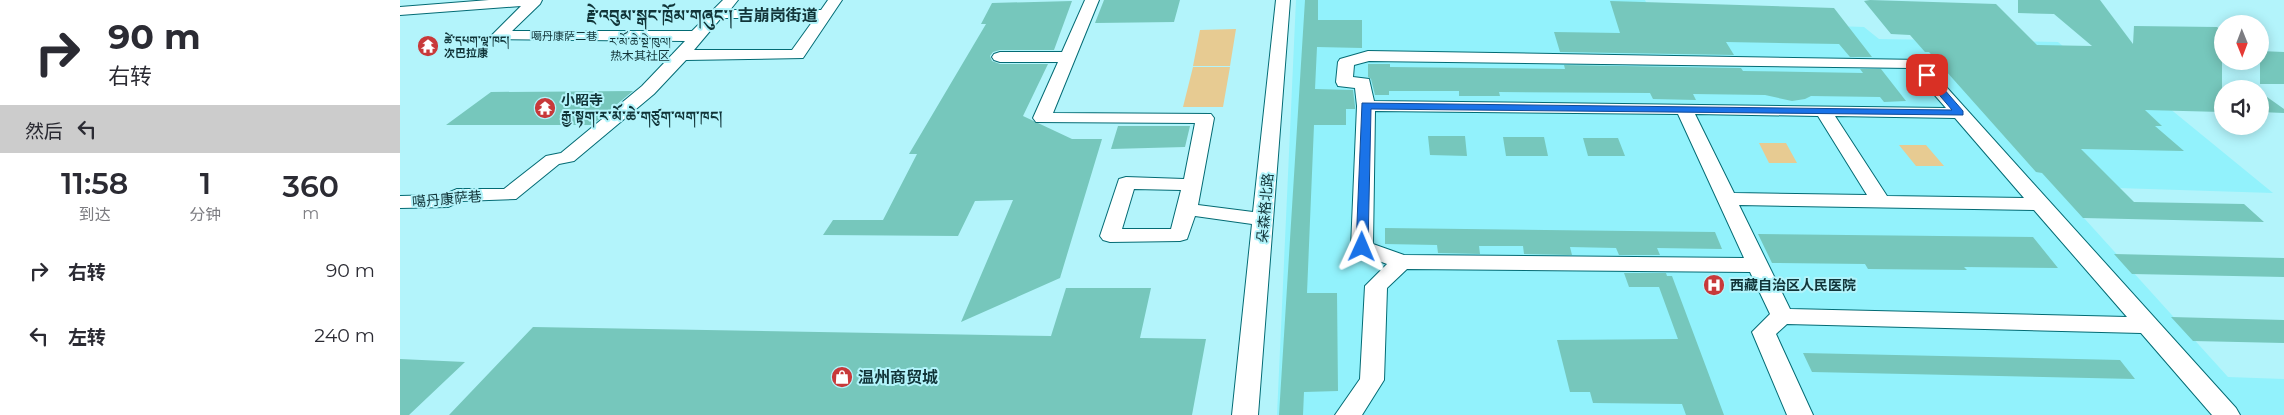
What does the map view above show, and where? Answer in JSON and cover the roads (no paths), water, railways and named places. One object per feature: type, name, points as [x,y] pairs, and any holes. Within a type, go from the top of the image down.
[{"type":"street","name":"噶丹康萨二巷","points":[[402,4],[536,0]]},
{"type":"street","name":"噶丹康萨二巷","points":[[536,0],[499,36],[696,36]]},
{"type":"street","name":"噶丹康萨巷","points":[[400,202],[448,201],[457,195],[509,195],[553,160],[566,157],[648,90],[682,55],[716,14],[731,0]]},
{"type":"street","points":[[682,55],[797,55],[834,0]]},
{"type":"street","points":[[1092,0],[1042,118],[1205,118],[1192,185],[1187,209],[1180,235],[1110,236],[1126,183],[1192,185]]},
{"type":"street","name":"朵森格北路","points":[[1245,415],[1283,0]]},
{"type":"street","points":[[716,14],[825,14]]},
{"type":"street","points":[[1758,265],[1402,262],[1362,247],[1366,106],[1364,83],[1344,82],[1346,62],[1368,56],[1916,63],[2227,415]]},
{"type":"street","points":[[1000,57],[1069,57]]},
{"type":"street","points":[[1366,106],[1960,113]]},
{"type":"street","points":[[1684,109],[1782,316]]},
{"type":"street","points":[[1823,111],[1881,201]]},
{"type":"street","points":[[1726,198],[2041,204]]},
{"type":"street","points":[[1187,209],[1264,220]]},
{"type":"street","points":[[1348,415],[1372,380],[1376,286],[1402,262]]},
{"type":"street","points":[[1800,415],[1764,332],[1782,316],[2147,325]]},
{"type":"place","name":"ཚེ་དཔག་ལྷ་ཁང། 次巴拉康","points":[[428,46]]},
{"type":"place","name":"小昭寺 རྒྱ་སྟག་ར་མོ་ཆེ་གཙུག་ལག་ཁང།","points":[[545,108]]},
{"type":"place","name":"西藏自治区人民医院","points":[[1714,285]]},
{"type":"place","name":"温州商贸城","points":[[842,377]]},
{"type":"district","name":"རྗེ་འབུམ་སྒང་ཁྲོམ་གཞུང་། 吉崩岗街道","points":[[702,15]]},
{"type":"district","name":"ར་མོ་ཆེ་སྡེ་ཁུལ། 热木其社区","points":[[640,48]]}]
